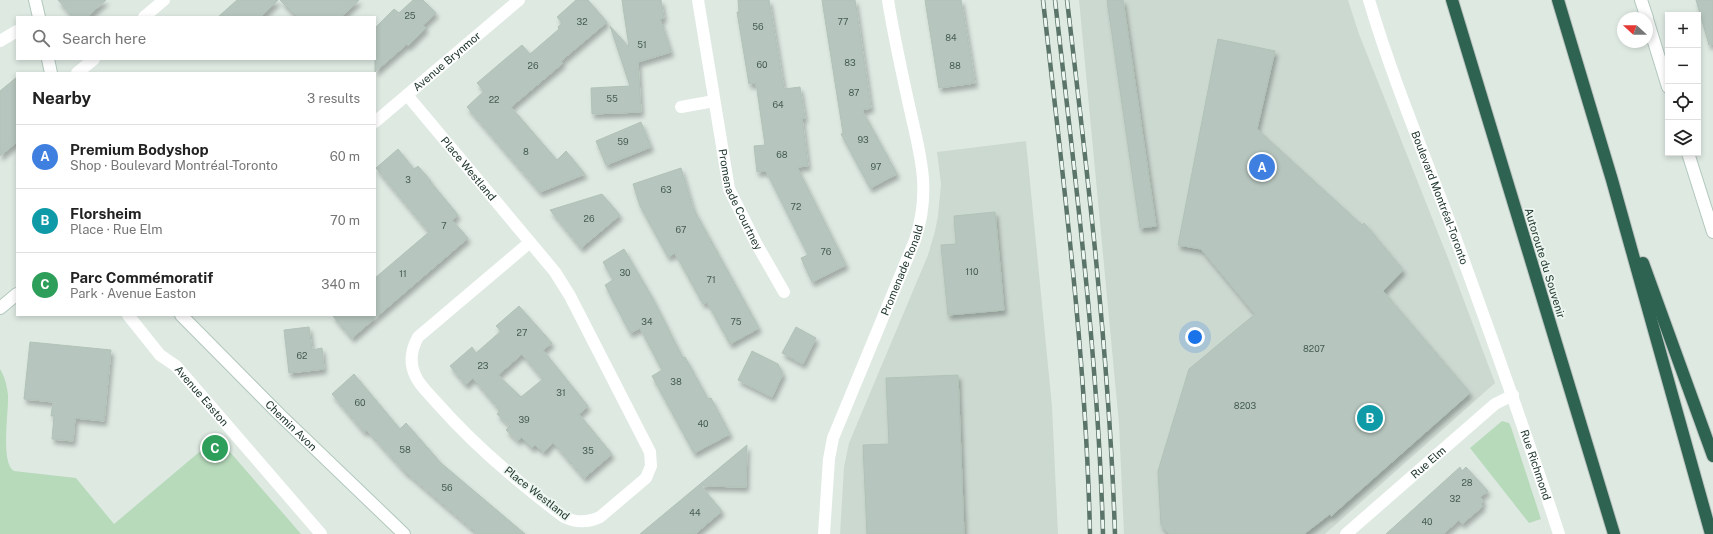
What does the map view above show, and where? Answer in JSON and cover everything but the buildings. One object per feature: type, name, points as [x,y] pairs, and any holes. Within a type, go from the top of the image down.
[{"type":"highway","name":"Autoroute du Souvenir","points":[[1452,0],[1614,534]]},
{"type":"highway","points":[[1558,0],[1612,180],[1711,534]]},
{"type":"highway","points":[[1612,180],[1713,456]]},
{"type":"street","points":[[35,0],[39,16]]},
{"type":"street","points":[[145,16],[164,0]]},
{"type":"street","name":"Avenue Brynmor","points":[[376,121],[519,0]]},
{"type":"street","name":"Promenade Courtney","points":[[698,0],[729,189],[752,237],[784,292]]},
{"type":"street","name":"Promenade Ronald","points":[[824,534],[829,459],[833,438],[915,240],[920,227],[924,202],[924,178],[921,158],[907,98],[888,0]]},
{"type":"street","name":"Boulevard Montréal-Toronto","points":[[1369,0],[1395,82],[1513,395]]},
{"type":"street","points":[[1641,0],[1645,12]]},
{"type":"street","points":[[0,41],[16,33]]},
{"type":"street","points":[[1653,38],[1667,84]]},
{"type":"street","points":[[48,60],[51,72]]},
{"type":"street","points":[[78,72],[93,60]]},
{"type":"street","name":"Place Westland","points":[[407,95],[529,243],[555,272],[566,289],[650,452],[651,466],[646,478],[600,517],[593,521],[579,522],[564,517],[477,444],[459,428],[419,382],[412,368],[412,352],[418,337],[529,243]]},
{"type":"street","points":[[681,107],[714,102]]},
{"type":"street","points":[[1689,156],[1713,232]]},
{"type":"street","points":[[0,308],[16,295]]},
{"type":"street","name":"Avenue Easton","points":[[129,316],[160,356],[176,366],[321,534]]},
{"type":"street","name":"Chemin Avon","points":[[182,316],[279,414],[404,534]]},
{"type":"street","name":"Rue Elm","points":[[1346,534],[1495,404],[1513,395]]},
{"type":"street","name":"Rue Richmond","points":[[1513,395],[1559,534]]},
{"type":"shaded area","points":[[1079,0],[1348,0],[1359,34],[1448,258],[1495,383],[1325,534],[1124,534],[1119,424]]},
{"type":"shaded area","points":[[1026,141],[1052,406],[1058,534],[840,534],[844,467],[849,443],[928,255],[935,231],[941,184],[937,152]]},
{"type":"green space","points":[[0,369],[6,382],[8,395],[6,436],[7,458],[14,471],[76,478],[114,524],[217,437],[301,534],[0,534]]},
{"type":"green space","points":[[1502,421],[1509,423],[1511,427],[1541,519],[1529,523],[1470,448]]},
{"type":"railway","points":[[1043,0],[1066,200],[1079,333],[1088,467],[1090,534]]},
{"type":"railway","points":[[1055,0],[1085,266],[1096,400],[1103,534]]},
{"type":"railway","points":[[1067,0],[1097,266],[1108,400],[1115,534]]},
{"type":"place","name":"Premium Bodyshop","points":[[1262,167]]},
{"type":"place","name":"Florsheim","points":[[1370,418]]},
{"type":"place","name":"Parc Commémoratif","points":[[215,448]]}]
